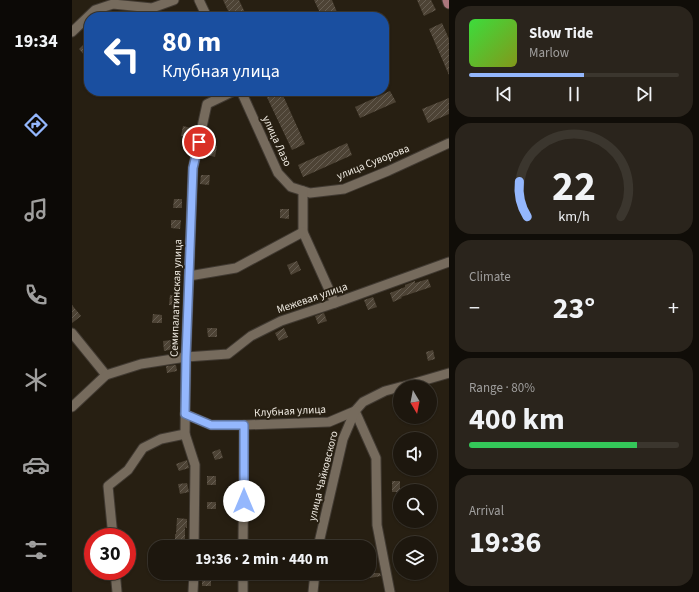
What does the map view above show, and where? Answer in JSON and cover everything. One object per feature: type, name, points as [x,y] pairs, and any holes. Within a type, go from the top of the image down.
[{"type":"street","points":[[94,12],[113,4],[152,8],[174,0]]},
{"type":"street","points":[[199,0],[205,12]]},
{"type":"street","points":[[72,32],[84,21]]},
{"type":"street","name":"Семипалатинская улица","points":[[194,540],[195,465],[185,434],[186,357],[193,168],[207,104],[224,96]]},
{"type":"street","name":"улица Лазо","points":[[243,96],[278,173],[291,187],[303,191]]},
{"type":"street","name":"улица Суворова","points":[[303,191],[310,193],[344,189],[449,143]]},
{"type":"street","points":[[303,191],[303,232],[335,303]]},
{"type":"street","points":[[189,276],[236,268],[303,232]]},
{"type":"street","name":"Межевая улица","points":[[186,357],[228,354],[251,336],[281,321],[449,262]]},
{"type":"street","points":[[72,333],[106,375]]},
{"type":"street","points":[[72,408],[106,375],[141,364],[186,357]]},
{"type":"street","name":"Клубная улица","points":[[424,380],[449,373]]},
{"type":"street","name":"Клубная улица","points":[[185,414],[211,425],[329,422],[355,411],[363,402],[385,391],[393,389]]},
{"type":"street","points":[[355,411],[376,458],[377,525],[390,592]]},
{"type":"street","name":"улица Чайковского","points":[[320,540],[343,439],[355,411]]},
{"type":"street","name":"Клубная улица","points":[[243,540],[244,425]]},
{"type":"street","points":[[111,528],[108,486],[128,470],[143,448],[161,439],[185,434]]},
{"type":"street","points":[[116,580],[117,592]]},
{"type":"street","points":[[193,592],[194,580]]},
{"type":"street","points":[[243,580],[243,592]]},
{"type":"street","points":[[314,592],[315,580]]},
{"type":"building","points":[[223,0],[239,0],[245,12],[229,12]]},
{"type":"building","points":[[314,0],[332,0],[337,12],[320,12]]},
{"type":"building","points":[[417,0],[431,0],[436,10],[424,16]]},
{"type":"building","points":[[442,23],[449,39],[449,75],[429,29]]},
{"type":"building","points":[[84,44],[84,55],[79,49]]},
{"type":"building","points":[[389,91],[396,102],[360,118],[355,107],[379,96],[389,96]]},
{"type":"building","points":[[266,96],[283,96],[305,144],[292,150]]},
{"type":"building","points":[[449,98],[449,114],[428,123],[422,109]]},
{"type":"building","points":[[183,126],[191,128],[189,138],[181,136]]},
{"type":"building","points":[[347,143],[352,155],[303,177],[298,165]]},
{"type":"building","points":[[209,145],[217,146],[215,157],[207,155]]},
{"type":"building","points":[[201,175],[210,175],[209,185],[200,184]]},
{"type":"building","points":[[174,199],[182,199],[182,208],[173,208]]},
{"type":"building","points":[[280,209],[289,209],[289,219],[280,218]]},
{"type":"building","points":[[171,220],[181,220],[180,229],[171,228]]},
{"type":"building","points":[[297,261],[301,270],[291,275],[287,265]]},
{"type":"building","points":[[428,279],[431,287],[401,297],[402,298],[393,302],[390,293],[415,281],[415,283]]},
{"type":"building","points":[[170,295],[180,296],[179,306],[169,305]]},
{"type":"building","points":[[373,297],[377,307],[368,310],[364,300]]},
{"type":"building","points":[[72,305],[81,316],[72,323]]},
{"type":"building","points":[[324,313],[327,321],[318,324],[315,316]]},
{"type":"building","points":[[153,314],[162,315],[162,323],[152,323]]},
{"type":"building","points":[[207,328],[217,328],[217,337],[208,337]]},
{"type":"building","points":[[284,328],[288,337],[279,341],[275,333]]},
{"type":"building","points":[[172,340],[174,349],[164,351],[163,341]]},
{"type":"building","points":[[433,350],[435,359],[428,361],[426,352]]},
{"type":"building","points":[[176,365],[177,371],[167,373],[166,366]]},
{"type":"building","points":[[220,449],[223,458],[215,460],[212,452]]},
{"type":"building","points":[[187,460],[189,468],[179,471],[176,464]]},
{"type":"building","points":[[207,476],[216,476],[216,485],[207,485]]},
{"type":"building","points":[[392,481],[400,481],[400,484],[393,484],[392,492]]},
{"type":"building","points":[[187,483],[189,492],[180,494],[178,484]]},
{"type":"building","points":[[207,502],[216,502],[216,509],[207,509]]},
{"type":"building","points":[[177,518],[187,519],[187,528],[185,527],[185,540],[175,540]]},
{"type":"building","points":[[376,573],[380,573],[381,576],[376,577]]},
{"type":"building","points":[[202,580],[211,580],[211,586],[202,586]]},
{"type":"route","points":[[199,142],[193,168],[185,414],[211,425],[244,425],[244,501]]}]
